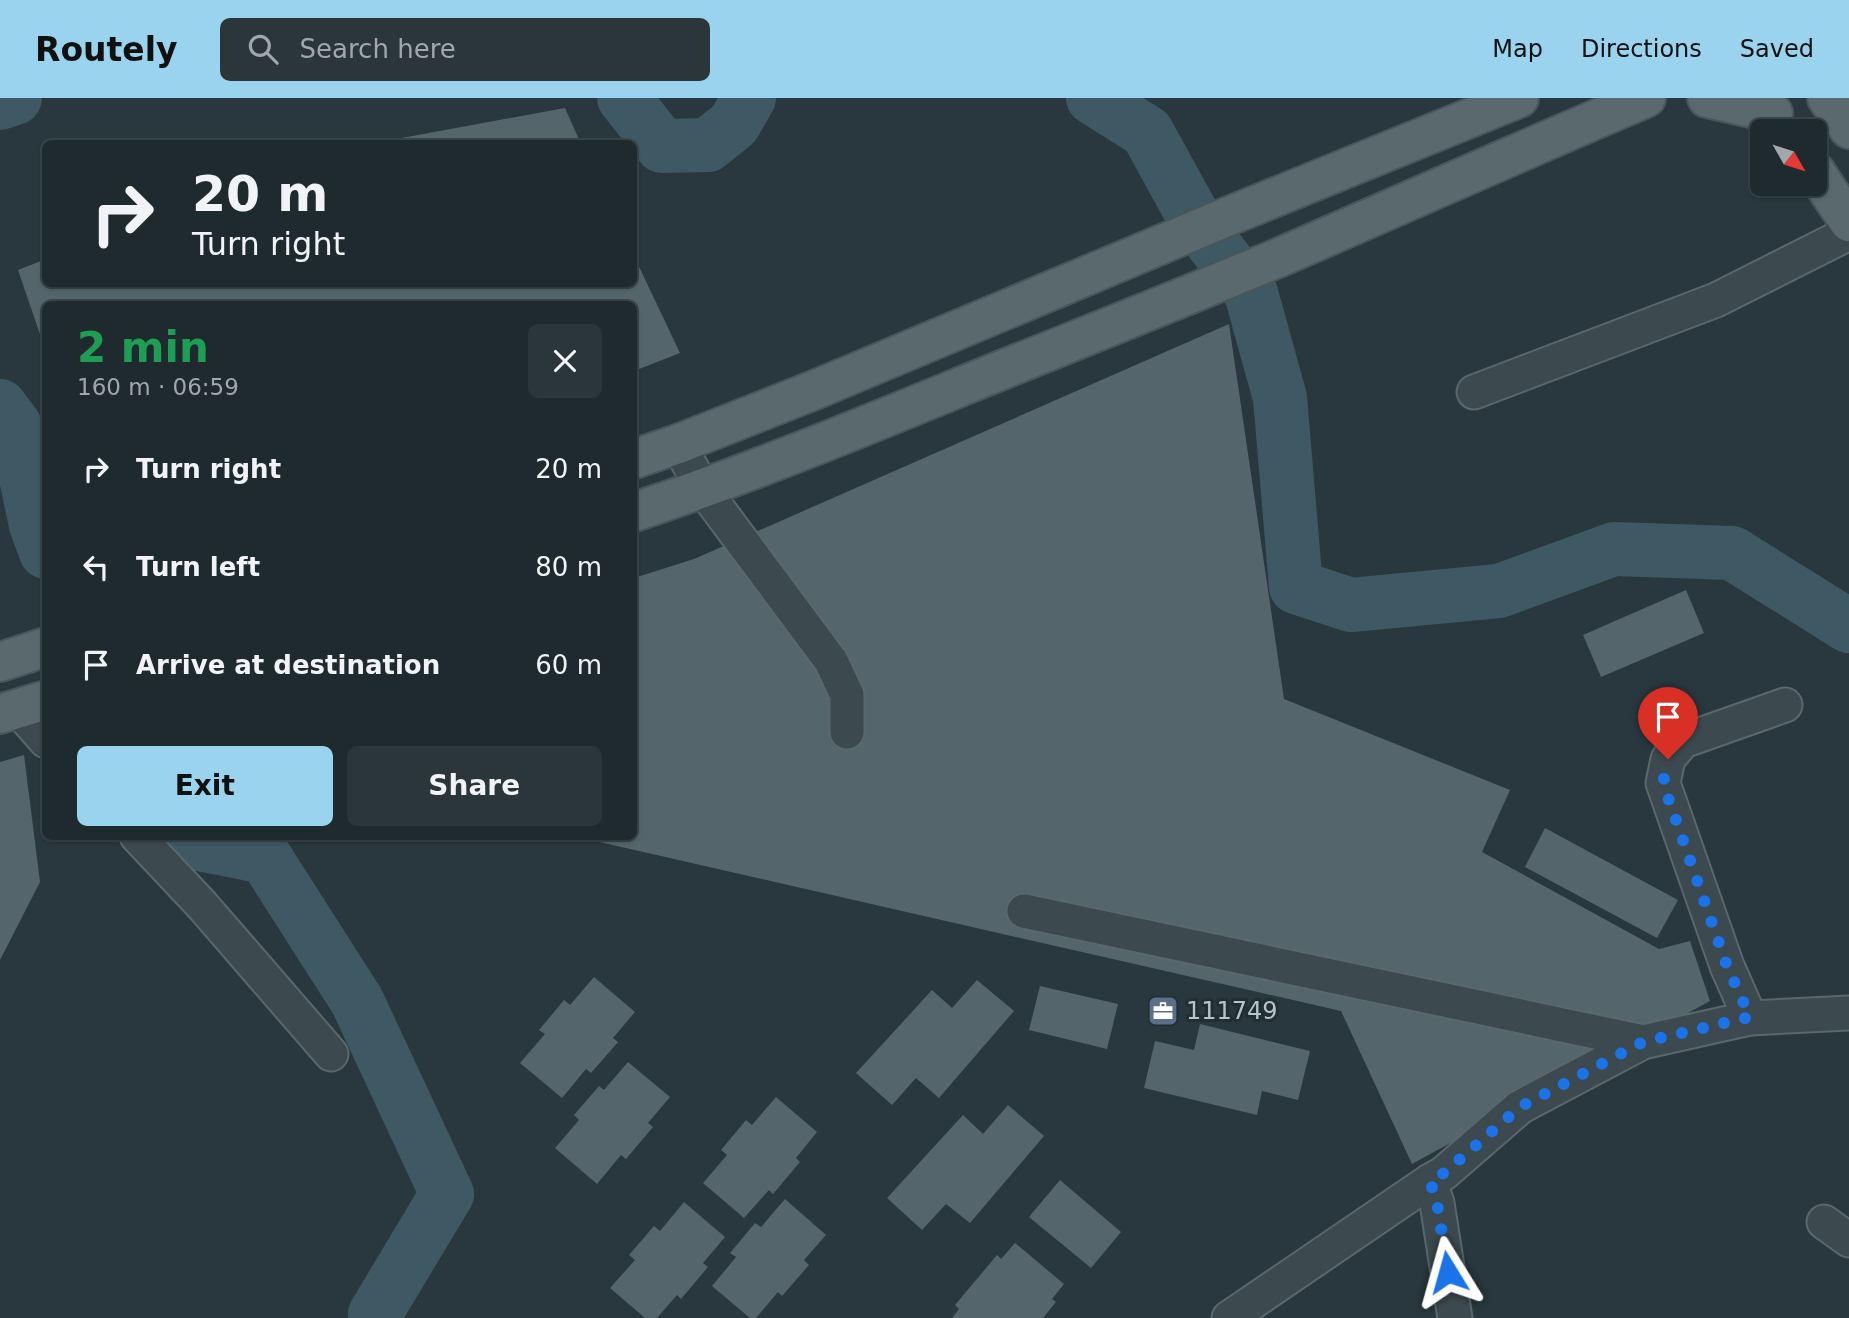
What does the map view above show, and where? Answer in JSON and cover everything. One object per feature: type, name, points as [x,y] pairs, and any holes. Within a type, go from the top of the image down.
[{"type":"main road","points":[[637,458],[678,444],[980,322],[1170,240],[1519,98]]},
{"type":"main road","points":[[637,511],[703,489],[867,425],[1276,258],[1646,98]]},
{"type":"main road","points":[[1707,98],[1775,114]]},
{"type":"main road","points":[[1827,98],[1849,129]]},
{"type":"main road","points":[[1827,189],[1849,222]]},
{"type":"main road","points":[[0,662],[42,648]]},
{"type":"street","points":[[1474,392],[1716,300],[1849,233]]},
{"type":"street","points":[[678,444],[703,489],[831,661],[847,695],[847,732]]},
{"type":"street","points":[[1750,1017],[1727,966],[1663,783],[1668,759],[1683,741],[1785,705]]},
{"type":"street","points":[[21,707],[42,736]]},
{"type":"street","points":[[141,840],[211,915],[331,1054]]},
{"type":"street","points":[[1024,911],[1643,1042]]},
{"type":"street","points":[[1229,1318],[1444,1173],[1520,1107],[1643,1042],[1750,1017],[1849,1013]]},
{"type":"street","points":[[1430,1181],[1437,1203],[1455,1318]]},
{"type":"building","points":[[565,108],[579,140],[391,140]]},
{"type":"building","points":[[42,261],[42,287],[637,287],[637,262],[680,353],[637,370],[637,301],[42,301],[42,340],[18,270]]},
{"type":"building","points":[[1229,324],[1284,699],[1510,790],[1482,852],[1659,949],[1690,941],[1710,1001],[1412,1164],[1341,1011],[591,840],[637,840],[637,577],[694,559]]},
{"type":"building","points":[[1686,590],[1704,633],[1601,677],[1583,635]]},
{"type":"building","points":[[24,755],[40,882],[0,960],[0,762]]},
{"type":"building","points":[[1545,828],[1678,900],[1657,938],[1525,867]]},
{"type":"building","points":[[594,977],[635,1012],[613,1038],[618,1042],[591,1073],[586,1069],[562,1098],[520,1063],[545,1034],[539,1030],[564,1000],[570,1005]]},
{"type":"building","points":[[977,980],[1014,1011],[939,1098],[916,1078],[892,1105],[856,1073],[932,990],[952,1008]]},
{"type":"building","points":[[1040,986],[1118,1004],[1107,1049],[1029,1030]]},
{"type":"building","points":[[1200,1024],[1310,1051],[1298,1100],[1262,1091],[1257,1115],[1144,1088],[1155,1041],[1194,1050]]},
{"type":"building","points":[[628,1062],[670,1097],[648,1123],[653,1127],[626,1159],[621,1155],[597,1184],[555,1148],[579,1120],[574,1115],[599,1086],[604,1090]]},
{"type":"building","points":[[776,1097],[817,1132],[796,1158],[800,1162],[773,1194],[769,1190],[744,1218],[703,1183],[727,1155],[721,1150],[746,1120],[752,1125]]},
{"type":"building","points":[[1008,1105],[1044,1136],[970,1223],[946,1204],[922,1230],[887,1198],[963,1115],[983,1134]]},
{"type":"building","points":[[1060,1180],[1121,1232],[1091,1268],[1029,1217]]},
{"type":"building","points":[[785,1199],[826,1235],[804,1260],[809,1265],[782,1296],[778,1292],[756,1318],[750,1318],[712,1286],[736,1257],[730,1253],[755,1223],[761,1227]]},
{"type":"building","points":[[684,1202],[725,1237],[703,1263],[708,1267],[681,1299],[677,1295],[657,1318],[645,1318],[610,1288],[635,1260],[629,1255],[654,1226],[660,1231]]},
{"type":"building","points":[[1015,1243],[1064,1284],[1052,1299],[1056,1302],[1043,1318],[952,1318],[959,1309],[955,1305],[997,1255],[1001,1259]]},
{"type":"waterway","points":[[0,103],[15,98]]},
{"type":"waterway","points":[[624,98],[662,146],[708,145],[734,124],[749,98]]},
{"type":"waterway","points":[[1093,98],[1147,132],[1197,223],[1251,293],[1280,398],[1296,587],[1351,605],[1499,591],[1614,549],[1732,553],[1849,626]]},
{"type":"waterway","points":[[0,406],[15,426],[36,525],[42,541]]},
{"type":"waterway","points":[[183,840],[265,857],[357,1001],[447,1194],[375,1318]]},
{"type":"place","name":"111749","points":[[1163,1011]]},
{"type":"route","points":[[1448,1272],[1437,1203],[1430,1181],[1444,1173],[1520,1107],[1643,1042],[1750,1017],[1727,966],[1663,783],[1668,759]]}]
